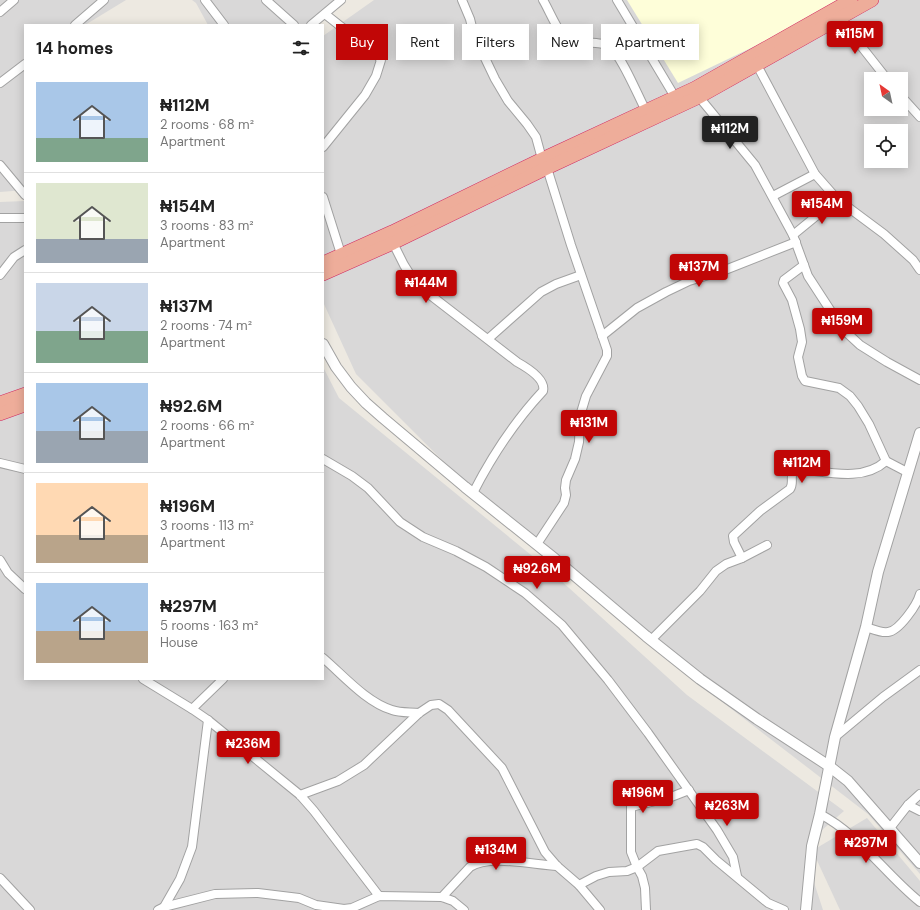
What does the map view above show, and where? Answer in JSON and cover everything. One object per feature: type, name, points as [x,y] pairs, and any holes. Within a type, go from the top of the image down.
[{"type":"highway","points":[[573,151],[646,111],[695,88],[851,0]]},
{"type":"highway","points":[[324,262],[573,151],[700,97],[872,0]]},
{"type":"highway","points":[[324,274],[394,243],[544,164]]},
{"type":"highway","points":[[0,403],[24,394]]},
{"type":"highway","points":[[0,414],[24,405]]},
{"type":"street","points":[[0,12],[14,0]]},
{"type":"street","points":[[76,24],[104,0]]},
{"type":"street","points":[[205,0],[223,24]]},
{"type":"street","points":[[266,0],[293,24]]},
{"type":"street","points":[[312,24],[341,0]]},
{"type":"street","points":[[462,0],[470,19],[474,35],[495,79],[508,101],[536,137],[602,336],[607,356],[586,396],[582,409],[580,416],[579,442],[575,459],[566,480],[566,495],[564,503],[537,544]]},
{"type":"street","points":[[543,0],[562,34],[574,42],[603,44],[611,48],[618,56],[646,111]]},
{"type":"street","points":[[617,0],[675,97]]},
{"type":"street","points":[[324,146],[365,94],[376,76],[381,60],[377,55],[325,14]]},
{"type":"street","points":[[839,18],[881,72]]},
{"type":"street","points":[[0,84],[24,65]]},
{"type":"street","points":[[757,65],[815,174],[837,199],[884,234],[913,260],[920,270]]},
{"type":"street","points":[[700,97],[755,165],[773,196],[794,239],[808,276],[846,332],[873,353],[920,380]]},
{"type":"street","points":[[908,104],[920,117]]},
{"type":"street","points":[[0,165],[24,194]]},
{"type":"street","points":[[773,196],[815,174]]},
{"type":"street","points":[[602,336],[637,308],[666,292],[689,281],[725,270],[794,239],[837,199]]},
{"type":"street","points":[[324,200],[341,254]]},
{"type":"street","points":[[0,218],[24,218]]},
{"type":"street","points":[[394,243],[404,265],[416,284],[517,362],[532,371],[544,387],[543,391],[523,413],[498,449],[486,467],[473,493]]},
{"type":"street","points":[[0,275],[14,258],[24,251]]},
{"type":"street","points":[[804,265],[784,280],[783,283],[792,300],[800,329],[802,342],[798,357],[802,376],[805,381],[839,388],[850,396],[869,424],[886,461],[907,472]]},
{"type":"street","points":[[488,339],[541,292],[556,284],[581,276]]},
{"type":"street","points":[[324,346],[336,367],[366,403],[651,640],[713,688],[829,766],[848,781],[920,863]]},
{"type":"street","points":[[806,910],[812,846],[820,814],[835,737],[866,627],[878,572],[920,433]]},
{"type":"street","points":[[324,460],[352,476],[368,488],[400,522],[423,537],[456,551],[486,567],[525,593],[562,625],[608,680],[717,830],[733,857],[737,876]]},
{"type":"street","points":[[742,558],[733,540],[733,536],[760,511],[790,489],[792,486],[793,472],[800,470],[857,474],[876,468],[886,461]]},
{"type":"street","points":[[0,463],[24,469]]},
{"type":"street","points":[[651,640],[700,591],[716,571],[726,564],[768,545]]},
{"type":"street","points":[[0,560],[8,573],[24,589]]},
{"type":"street","points":[[866,627],[887,633],[891,632],[904,621],[920,594]]},
{"type":"street","points":[[324,659],[363,694],[382,705],[392,710],[419,713]]},
{"type":"street","points":[[835,737],[883,697],[920,670]]},
{"type":"street","points":[[145,680],[208,720],[300,795],[379,896]]},
{"type":"street","points":[[192,709],[222,680]]},
{"type":"street","points":[[300,795],[338,781],[364,765],[419,713],[431,705],[439,704],[448,710],[502,768],[545,852],[557,866],[579,885],[600,910]]},
{"type":"street","points":[[162,909],[180,879],[192,847],[208,720]]},
{"type":"street","points":[[646,910],[645,888],[642,876],[631,852],[631,808],[672,797],[689,790]]},
{"type":"street","points":[[890,828],[908,805],[920,794]]},
{"type":"street","points":[[908,805],[920,811]]},
{"type":"street","points":[[820,814],[835,821],[852,835],[905,890],[920,902]]},
{"type":"street","points":[[579,885],[596,876],[609,872],[627,871],[637,867],[658,851],[697,844],[703,847],[716,860],[737,876],[765,907],[784,910]]},
{"type":"street","points":[[442,897],[470,867],[476,863],[484,861],[511,861],[557,866]]},
{"type":"street","points":[[0,878],[30,910]]},
{"type":"street","points":[[162,909],[215,894],[258,894],[299,898],[316,905],[344,910],[379,896],[442,897],[453,901],[464,910]]},
{"type":"shaded area","points":[[0,0],[126,0],[87,24],[24,24],[24,190],[0,192]]},
{"type":"shaded area","points":[[192,0],[344,0],[311,24],[207,24],[196,3]]},
{"type":"shaded area","points":[[374,0],[920,0],[920,874],[868,814],[699,684],[557,553],[521,528],[444,462],[356,374],[324,304],[324,35],[336,27],[336,60],[388,60],[388,24],[340,24]]},
{"type":"shaded area","points":[[627,0],[841,0],[774,37],[678,83],[664,60],[699,60],[699,24],[642,24]]},
{"type":"shaded area","points":[[24,201],[24,680],[324,680],[324,369],[339,398],[547,568],[687,695],[844,811],[807,843],[805,855],[823,910],[0,910],[0,202]]},
{"type":"shaded area","points":[[867,818],[920,881],[920,910],[840,910],[814,854],[815,849]]}]
